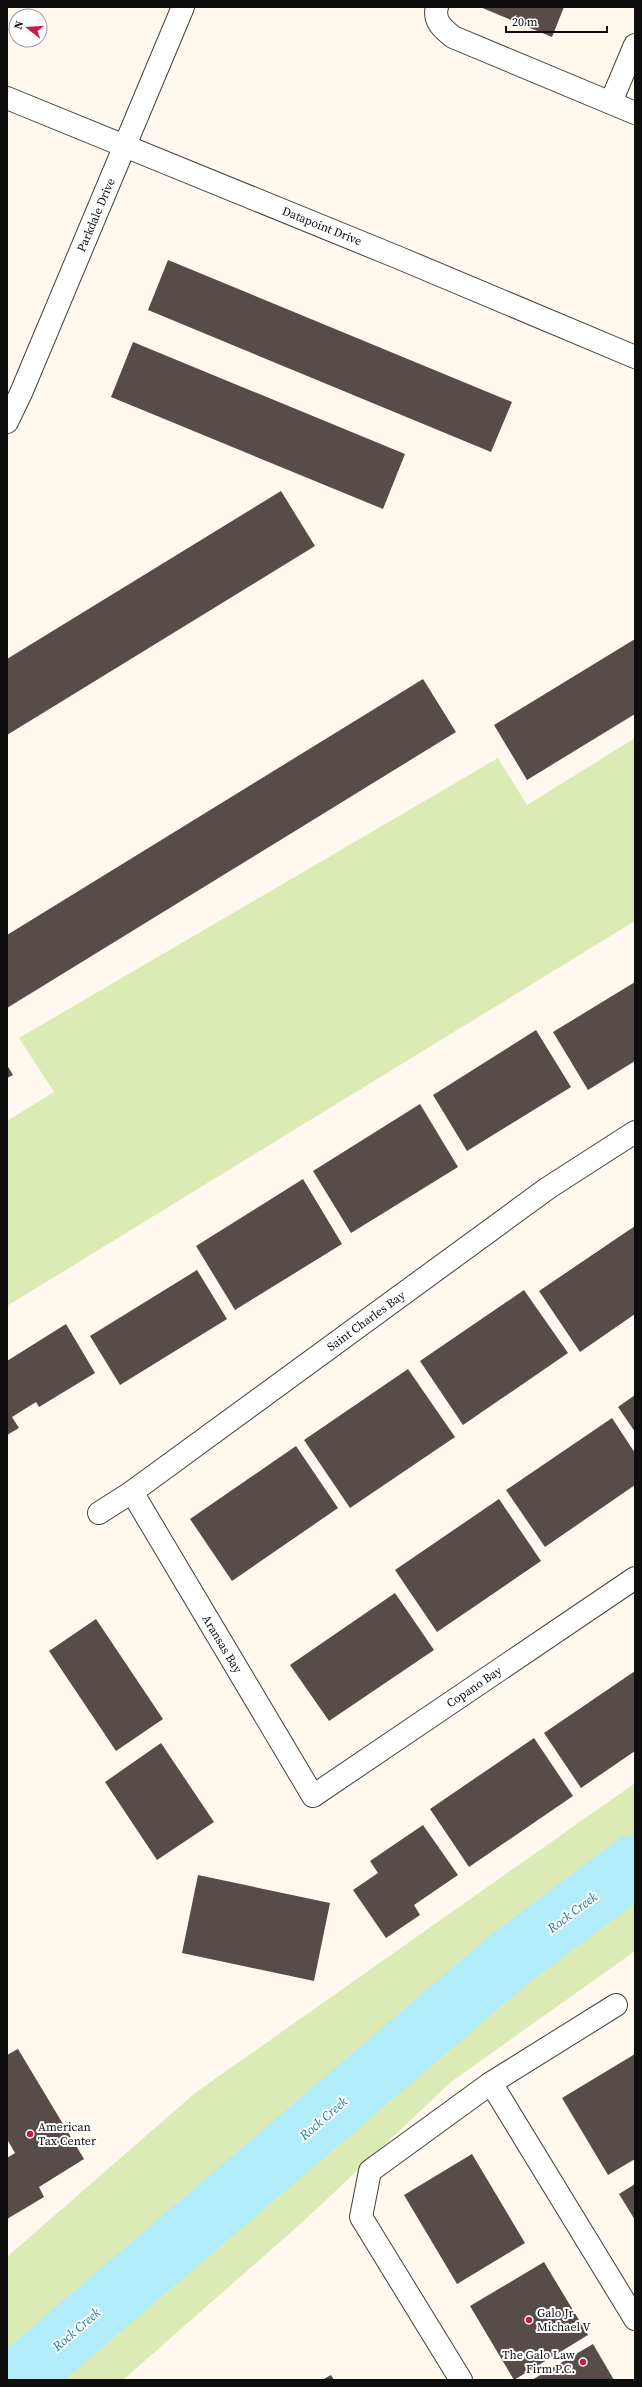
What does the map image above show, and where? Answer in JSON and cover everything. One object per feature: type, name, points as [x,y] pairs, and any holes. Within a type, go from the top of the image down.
[{"type":"street","name":"Parkdale Drive","points":[[7,422],[21,393],[183,7]]},
{"type":"street","points":[[438,7],[436,12],[440,26],[453,37],[611,102],[635,114]]},
{"type":"street","points":[[611,102],[635,45]]},
{"type":"street","name":"Datapoint Drive","points":[[7,98],[124,147],[397,257],[635,357]]},
{"type":"street","name":"Saint Charles Bay","points":[[99,1513],[132,1492],[548,1188],[635,1132]]},
{"type":"street","name":"Aransas Bay","points":[[132,1492],[313,1796]]},
{"type":"street","name":"Copano Bay","points":[[313,1796],[635,1578]]},
{"type":"street","points":[[461,2380],[361,2216],[370,2171],[491,2083],[616,2005]]},
{"type":"street","points":[[491,2083],[635,2319]]},
{"type":"green space","points":[[635,738],[635,921],[7,1306],[7,1121],[54,1092],[19,1038],[498,758],[527,805]]},
{"type":"green space","points":[[635,1783],[635,1951],[451,2082],[307,2218],[123,2380],[7,2380],[7,2257],[195,2093]]},
{"type":"building","points":[[480,7],[564,7],[552,37]]},
{"type":"building","points":[[168,260],[512,402],[491,452],[148,310]]},
{"type":"building","points":[[133,342],[405,454],[383,509],[111,397]]},
{"type":"building","points":[[281,491],[315,546],[7,735],[7,659]]},
{"type":"building","points":[[635,639],[635,714],[527,780],[494,725]]},
{"type":"building","points":[[423,679],[456,732],[7,1008],[7,935]]},
{"type":"building","points":[[635,982],[635,1061],[588,1090],[553,1032]]},
{"type":"building","points":[[536,1030],[571,1087],[467,1151],[433,1095]]},
{"type":"building","points":[[7,1065],[13,1075],[7,1078]]},
{"type":"building","points":[[420,1104],[458,1167],[351,1233],[313,1171]]},
{"type":"building","points":[[303,1179],[342,1244],[235,1310],[196,1246]]},
{"type":"building","points":[[635,1226],[635,1314],[580,1352],[539,1291]]},
{"type":"building","points":[[197,1270],[227,1319],[120,1385],[90,1336]]},
{"type":"building","points":[[524,1290],[568,1353],[463,1425],[420,1361]]},
{"type":"building","points":[[66,1324],[95,1373],[39,1407],[36,1402],[12,1417],[19,1428],[7,1435],[7,1361]]},
{"type":"building","points":[[408,1369],[455,1437],[350,1508],[304,1440]]},
{"type":"building","points":[[635,1395],[635,1432],[618,1407]]},
{"type":"building","points":[[612,1418],[635,1453],[635,1485],[545,1547],[506,1490]]},
{"type":"building","points":[[296,1446],[338,1508],[232,1581],[190,1519]]},
{"type":"building","points":[[499,1499],[541,1561],[437,1632],[395,1570]]},
{"type":"building","points":[[395,1593],[434,1650],[329,1721],[290,1665]]},
{"type":"building","points":[[96,1619],[163,1719],[116,1751],[49,1651]]},
{"type":"building","points":[[635,1671],[635,1751],[581,1788],[544,1733]]},
{"type":"building","points":[[534,1738],[573,1796],[469,1867],[430,1809]]},
{"type":"building","points":[[161,1743],[214,1822],[157,1860],[105,1782]]},
{"type":"building","points":[[423,1825],[458,1875],[414,1905],[420,1915],[386,1938],[353,1890],[378,1873],[370,1861]]},
{"type":"building","points":[[198,1875],[330,1903],[314,1981],[182,1953]]},
{"type":"building","points":[[18,2049],[84,2159],[39,2187],[44,2197],[7,2219],[7,2158],[15,2153],[7,2139],[7,2055]]},
{"type":"building","points":[[635,2054],[635,2159],[608,2175],[562,2098]]},
{"type":"building","points":[[472,2154],[525,2243],[457,2284],[404,2195]]},
{"type":"building","points":[[635,2184],[635,2220],[619,2194]]},
{"type":"building","name":"Galo Jr Michael V","points":[[544,2262],[588,2335],[514,2380],[470,2306]]},
{"type":"building","name":"The Galo Law Firm P.C.","points":[[593,2344],[614,2380],[532,2380]]},
{"type":"building","points":[[331,2375],[334,2380],[322,2380]]},
{"type":"waterway","name":"Rock Creek","points":[[17,2380],[507,1961],[635,1865]]},
{"type":"place","name":"American Tax Center","points":[[30,2134]]},
{"type":"place","name":"Galo Jr Michael V","points":[[529,2320]]},
{"type":"place","name":"The Galo Law Firm P.C.","points":[[583,2362]]}]
